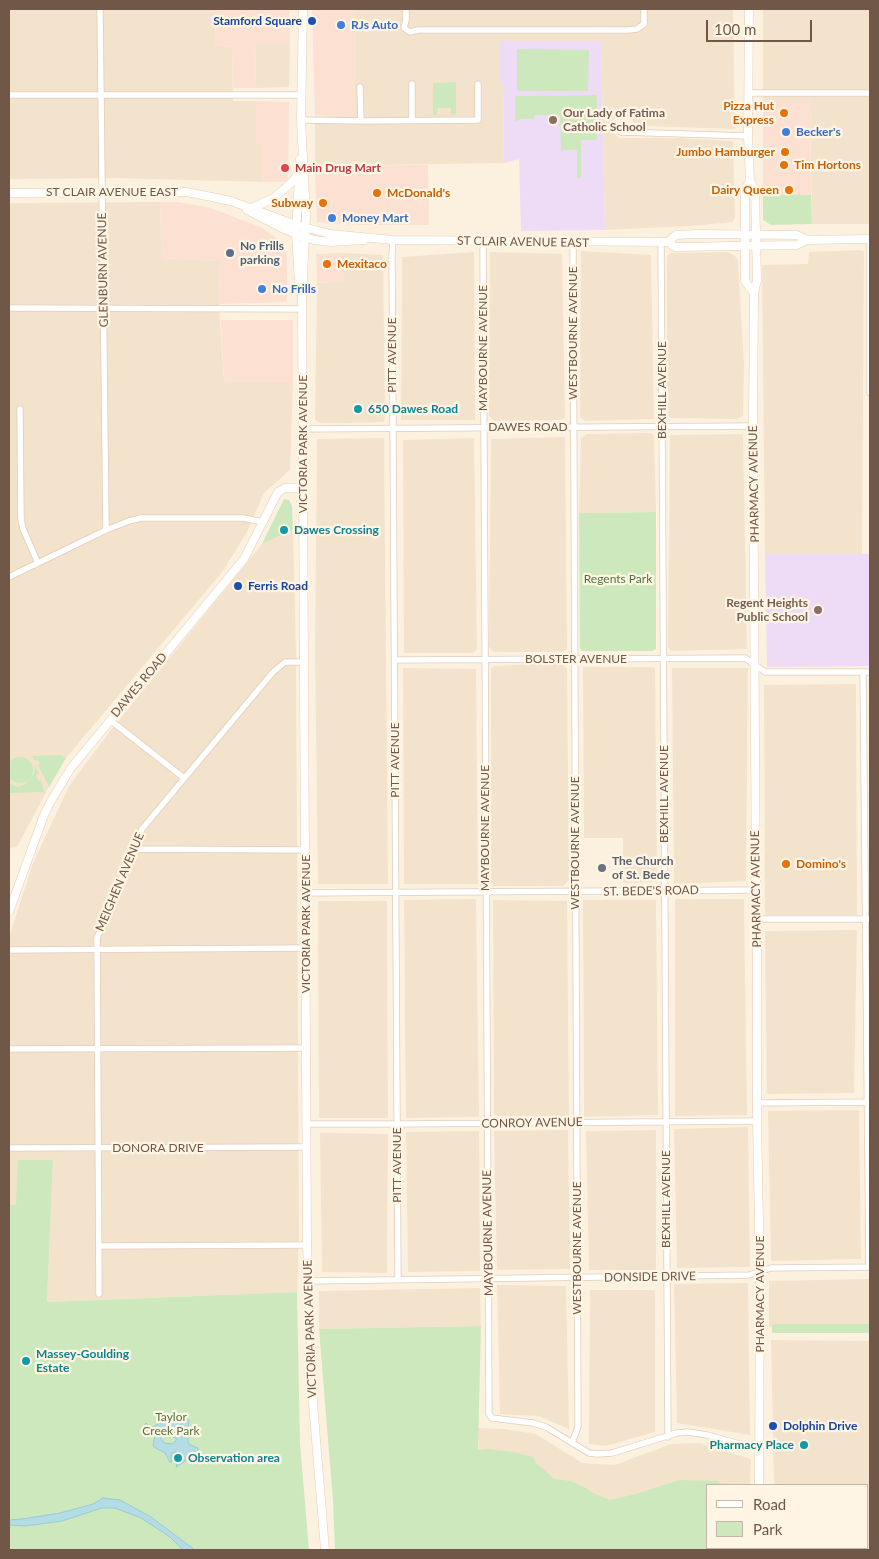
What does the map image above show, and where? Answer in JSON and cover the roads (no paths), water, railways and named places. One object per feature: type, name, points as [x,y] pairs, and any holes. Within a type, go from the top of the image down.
[{"type":"main road","name":"VICTORIA PARK AVENUE","points":[[303,9],[301,120],[306,228],[302,296],[302,429],[307,1245],[313,1403],[321,1489],[324,1550]]},
{"type":"main road","name":"PHARMACY AVENUE","points":[[749,9],[748,136],[750,181],[755,190],[757,280],[754,293],[753,426],[757,1121],[760,1273],[759,1484]]},
{"type":"main road","name":"VICTORIA PARK AVENUE","points":[[302,148],[298,172],[296,225],[297,266],[302,296]]},
{"type":"main road","points":[[252,208],[274,198],[293,181],[298,172]]},
{"type":"main road","name":"PHARMACY AVENUE","points":[[750,181],[745,190],[745,281],[754,293]]},
{"type":"main road","name":"ST CLAIR AVENUE EAST","points":[[9,192],[187,192],[223,199],[296,225],[330,234],[393,240],[664,242],[675,247],[797,245],[807,240],[870,239]]},
{"type":"main road","name":"ST CLAIR AVENUE EAST","points":[[243,206],[248,211],[306,237],[331,242],[378,239]]},
{"type":"main road","name":"ST CLAIR AVENUE EAST","points":[[664,242],[678,235],[744,234],[797,235],[807,240]]},
{"type":"main road","name":"DAWES ROAD","points":[[9,912],[51,801],[71,768],[244,559],[278,491],[285,488],[303,488]]},
{"type":"street","name":"GLENBURN AVENUE","points":[[100,9],[106,530]]},
{"type":"street","points":[[406,9],[404,28],[410,32],[418,30],[629,30],[636,29],[644,24],[644,9]]},
{"type":"street","points":[[412,84],[412,120]]},
{"type":"street","points":[[301,120],[478,120],[478,84]]},
{"type":"street","points":[[360,87],[361,121]]},
{"type":"street","points":[[749,93],[870,93]]},
{"type":"street","points":[[9,95],[302,95]]},
{"type":"street","points":[[621,132],[748,136]]},
{"type":"street","name":"PITT AVENUE","points":[[393,240],[398,1280]]},
{"type":"street","name":"MAYBOURNE AVENUE","points":[[483,242],[482,428],[489,1414],[492,1418],[534,1423],[546,1427],[572,1443]]},
{"type":"street","name":"WESTBOURNE AVENUE","points":[[572,1443],[578,1427],[573,242]]},
{"type":"street","name":"BEXHILL AVENUE","points":[[664,242],[662,426],[668,1437]]},
{"type":"street","points":[[870,243],[870,393]]},
{"type":"street","points":[[9,308],[302,309]]},
{"type":"street","points":[[20,409],[21,519],[23,529],[38,563]]},
{"type":"street","name":"DAWES ROAD","points":[[302,429],[753,426]]},
{"type":"street","points":[[9,576],[129,521],[153,517],[243,518],[263,522]]},
{"type":"street","name":"BOLSTER AVENUE","points":[[395,660],[745,658],[765,672],[870,672]]},
{"type":"street","name":"MEIGHEN AVENUE","points":[[99,1294],[97,938],[142,829],[273,672],[285,662],[304,662]]},
{"type":"street","points":[[863,672],[868,919],[870,1267]]},
{"type":"street","points":[[110,720],[184,778]]},
{"type":"street","points":[[133,849],[305,850]]},
{"type":"street","name":"ST. BEDE'S ROAD","points":[[306,893],[756,890]]},
{"type":"street","points":[[757,919],[868,919]]},
{"type":"street","points":[[9,950],[306,948]]},
{"type":"street","points":[[9,1049],[306,1048]]},
{"type":"street","points":[[757,1103],[869,1102]]},
{"type":"street","name":"CONROY AVENUE","points":[[307,1124],[757,1121]]},
{"type":"street","name":"DONORA DRIVE","points":[[9,1148],[307,1147]]},
{"type":"street","points":[[99,1246],[307,1245]]},
{"type":"street","name":"DONSIDE DRIVE","points":[[309,1281],[749,1275],[771,1268],[870,1267]]},
{"type":"street","points":[[572,1443],[589,1453],[612,1453],[677,1433],[688,1432],[707,1435],[750,1447],[760,1447]]},
{"type":"water","points":[[187,1418],[190,1431],[188,1442],[190,1445],[198,1448],[204,1460],[202,1461],[200,1458],[197,1458],[195,1452],[193,1452],[187,1456],[188,1460],[185,1460],[176,1467],[179,1455],[176,1452],[172,1453],[172,1462],[170,1462],[165,1453],[154,1447],[155,1436],[147,1432],[144,1427],[146,1423],[153,1427],[167,1419]],"holes":[[[168,1425],[173,1428],[178,1426],[180,1428],[171,1436],[177,1439],[173,1444],[164,1443],[157,1430]]]},
{"type":"water","points":[[103,1498],[120,1500],[151,1517],[195,1550],[183,1550],[170,1537],[141,1518],[115,1508],[102,1508],[62,1521],[25,1526],[9,1525],[9,1520],[60,1513],[93,1504]]},
{"type":"place","name":"Stamford Square","points":[[312,21]]},
{"type":"place","name":"RJs Auto","points":[[341,25]]},
{"type":"place","name":"Pizza Hut Express","points":[[784,113]]},
{"type":"place","name":"Our Lady of Fatima Catholic School","points":[[553,120]]},
{"type":"place","name":"Becker's","points":[[786,132]]},
{"type":"place","name":"Jumbo Hamburger","points":[[785,152]]},
{"type":"place","name":"Tim Hortons","points":[[784,165]]},
{"type":"place","name":"Main Drug Mart","points":[[285,168]]},
{"type":"place","name":"Dairy Queen","points":[[789,190]]},
{"type":"place","name":"McDonald's","points":[[377,193]]},
{"type":"place","name":"Subway","points":[[323,203]]},
{"type":"place","name":"Money Mart","points":[[332,218]]},
{"type":"place","name":"No Frills parking","points":[[230,253]]},
{"type":"place","name":"Mexitaco","points":[[327,264]]},
{"type":"place","name":"No Frills","points":[[262,289]]},
{"type":"place","name":"650 Dawes Road","points":[[358,409]]},
{"type":"place","name":"Dawes Crossing","points":[[284,530]]},
{"type":"place","name":"Ferris Road","points":[[238,586]]},
{"type":"place","name":"Regent Heights Public School","points":[[818,610]]},
{"type":"place","name":"Domino's","points":[[786,864]]},
{"type":"place","name":"The Church of St. Bede","points":[[602,868]]},
{"type":"place","name":"Massey-Goulding Estate","points":[[26,1361]]},
{"type":"place","name":"Dolphin Drive","points":[[773,1426]]},
{"type":"place","name":"Pharmacy Place","points":[[804,1445]]},
{"type":"place","name":"Observation area","points":[[178,1458]]},
{"type":"park label","name":"Regents Park","points":[[618,579]]},
{"type":"park label","name":"Taylor Creek Park","points":[[171,1424]]}]
